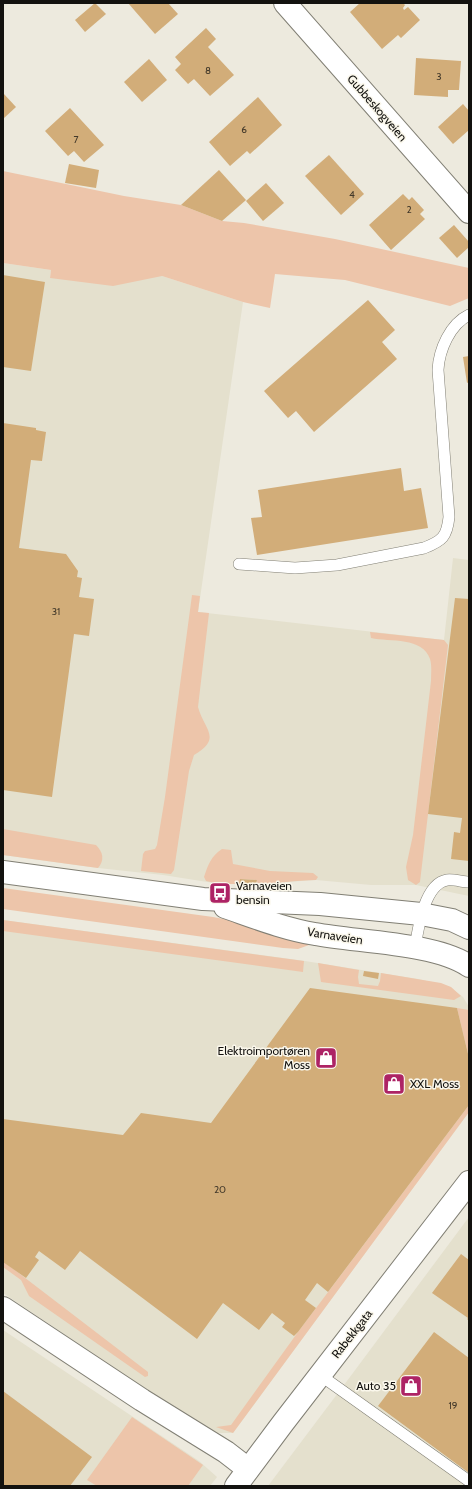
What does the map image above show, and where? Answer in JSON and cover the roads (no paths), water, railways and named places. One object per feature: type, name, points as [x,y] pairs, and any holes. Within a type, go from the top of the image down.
[{"type":"street","name":"Gubbeskogveien","points":[[285,3],[469,212]]},
{"type":"street","name":"Varnaveien","points":[[3,872],[203,899],[320,904],[421,914],[452,920],[469,928]]},
{"type":"street","name":"Varnaveien","points":[[203,899],[271,923],[314,934],[414,948],[458,958],[469,966]]},
{"type":"street","name":"Rabekkgata","points":[[242,1478],[469,1182]]},
{"type":"street","points":[[3,1308],[142,1400],[226,1452],[242,1478]]},
{"type":"lane","points":[[239,564],[295,568],[337,565],[424,548],[436,544],[446,535],[449,517],[438,370],[439,359],[453,328],[463,318],[469,315]]},
{"type":"lane","points":[[414,948],[421,914],[433,889],[447,880],[469,882]]},
{"type":"lane","points":[[320,1375],[469,1481]]},
{"type":"place","name":"Varnaveien bensin","points":[[220,893]]},
{"type":"place","name":"Elektroimportøren Moss","points":[[326,1058]]},
{"type":"place","name":"XXL Moss","points":[[394,1084]]},
{"type":"place","name":"Auto 35","points":[[411,1386]]}]
